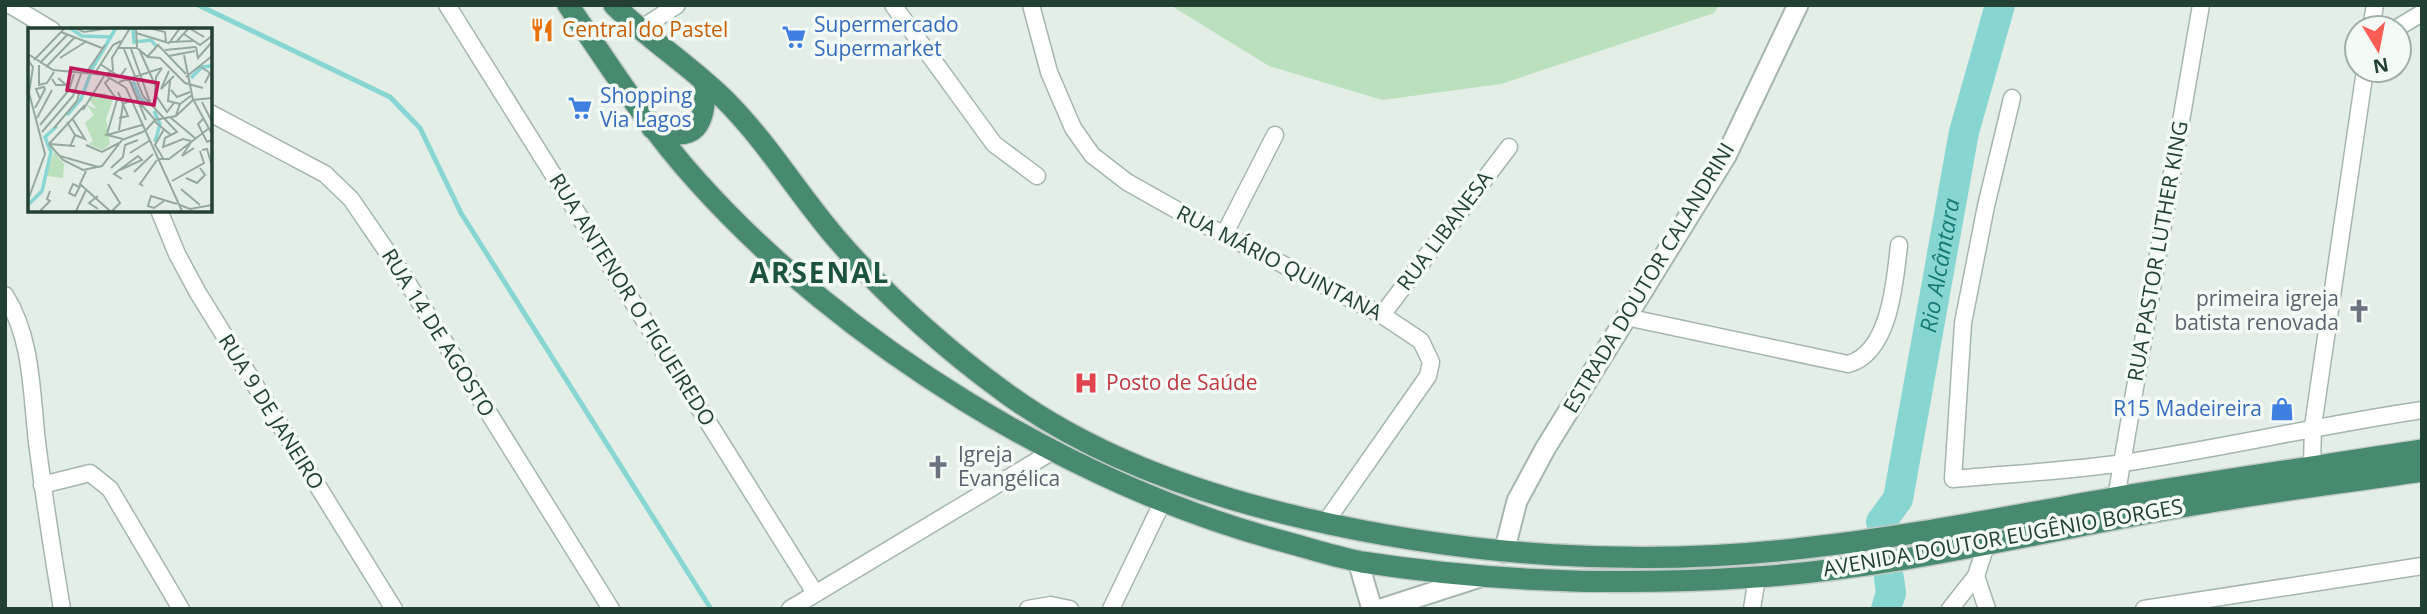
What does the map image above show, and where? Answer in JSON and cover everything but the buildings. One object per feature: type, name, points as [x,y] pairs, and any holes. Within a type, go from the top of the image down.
[{"type":"highway","name":"AVENIDA DOUTOR EUGÊNIO BORGES","points":[[568,5],[652,128],[697,182],[752,239],[840,316],[932,379],[1053,451],[1163,502],[1250,533],[1358,561],[1483,576],[1652,581],[1756,577],[1986,545],[2169,509],[2422,471]]},
{"type":"highway","name":"AVENIDA DOUTOR EUGÊNIO BORGES","points":[[614,5],[639,30],[705,83],[752,129],[833,235],[873,279],[937,338],[1009,396],[1082,440],[1187,487],[1325,523],[1427,544],[1504,552],[1679,557],[1803,549],[2422,450]]},
{"type":"highway","points":[[652,128],[676,135],[692,130],[705,113],[705,83]]},
{"type":"street","points":[[10,5],[49,28]]},
{"type":"street","points":[[639,30],[677,5]]},
{"type":"street","points":[[893,5],[994,144],[1037,176]]},
{"type":"street","name":"RUA MÁRIO QUINTANA","points":[[1031,5],[1049,72],[1073,128],[1092,155],[1127,182],[1224,235],[1382,315],[1421,341],[1431,362],[1428,376],[1325,523]]},
{"type":"street","name":"ESTRADA DOUTOR CALANDRINI","points":[[1504,552],[1517,501],[1626,317],[1726,156],[1798,5]]},
{"type":"street","name":"RUA PASTOR LUTHER KING","points":[[2116,498],[2201,5]]},
{"type":"street","name":"RUA ANTENOR O FIGUEIREDO","points":[[447,6],[815,593]]},
{"type":"street","points":[[2312,467],[2313,426],[2363,84]]},
{"type":"street","points":[[2012,98],[1986,206],[1963,323],[1953,479],[2120,463],[2215,448],[2313,426],[2422,410]]},
{"type":"street","name":"RUA 14 DE AGOSTO","points":[[212,114],[315,168],[351,199],[398,269],[611,609]]},
{"type":"street","points":[[1224,235],[1275,135]]},
{"type":"street","name":"RUA LIBANESA","points":[[1382,315],[1509,148]]},
{"type":"street","name":"RUA 9 DE JANEIRO","points":[[160,212],[177,254],[198,293],[394,609]]},
{"type":"street","points":[[1626,317],[1848,365],[1869,354],[1879,340],[1895,286],[1899,245]]},
{"type":"street","points":[[5,295],[16,312],[27,352],[42,485],[62,609]]},
{"type":"street","points":[[790,609],[1053,451]]},
{"type":"street","points":[[42,485],[90,473],[100,479],[110,489],[181,609]]},
{"type":"street","points":[[1111,609],[1163,502]]},
{"type":"street","points":[[1950,609],[1976,576],[1986,545]]},
{"type":"street","points":[[1358,561],[1372,609]]},
{"type":"street","points":[[2144,609],[2422,566]]},
{"type":"street","points":[[1381,609],[1483,576]]},
{"type":"street","points":[[1976,576],[1987,609]]},
{"type":"street","points":[[1752,609],[1756,577]]},
{"type":"street","points":[[1028,609],[1051,605],[1070,609]]},
{"type":"green space","points":[[1170,5],[1719,5],[1714,13],[1501,84],[1382,100],[1269,66]]},
{"type":"waterway","points":[[198,5],[390,97],[420,128],[461,213],[711,609]]},
{"type":"waterway","name":"Rio Alcântara","points":[[1881,522],[1898,499],[1964,132],[2000,5]]},
{"type":"waterway","name":"Rio Alcântara","points":[[1886,609],[1891,593],[1889,578]]},
{"type":"place","name":"Central do Pastel","points":[[542,30]]},
{"type":"place","name":"Supermercado Supermarket","points":[[794,37]]},
{"type":"place","name":"Shopping Via Lagos","points":[[580,108]]},
{"type":"place","name":"primeira igreja batista renovada","points":[[2359,311]]},
{"type":"place","name":"Posto de Saúde","points":[[1086,383]]},
{"type":"place","name":"R15 Madeireira","points":[[2282,409]]},
{"type":"place","name":"Igreja Evangélica","points":[[938,467]]},
{"type":"district","name":"ARSENAL","points":[[820,273]]}]
